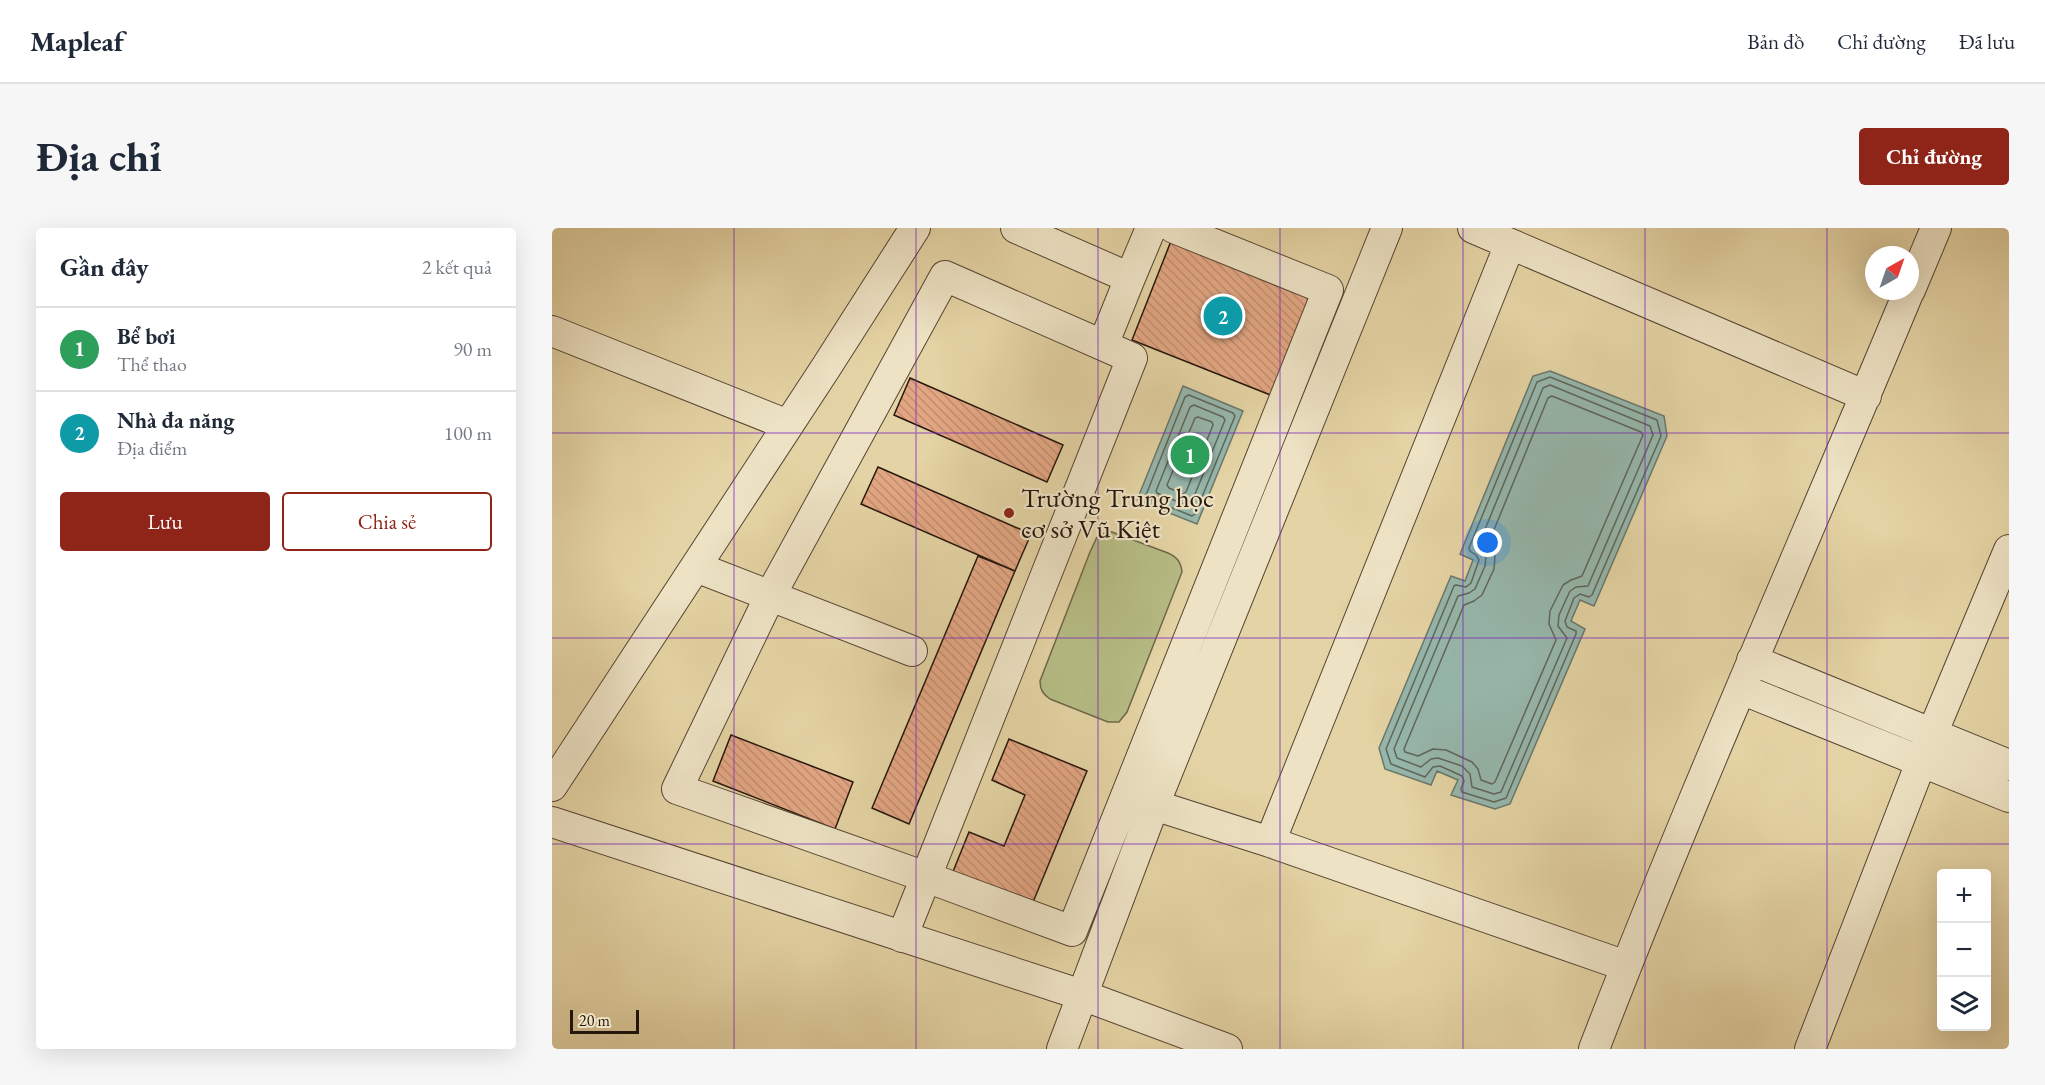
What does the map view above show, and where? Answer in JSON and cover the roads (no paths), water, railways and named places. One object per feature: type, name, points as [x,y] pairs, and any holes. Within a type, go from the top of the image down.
[{"type":"street","points":[[552,786],[915,228]]},
{"type":"street","points":[[1016,228],[1130,278]]},
{"type":"street","points":[[1103,345],[1151,228]]},
{"type":"street","points":[[902,937],[926,877],[1132,358],[945,276],[770,596],[677,789],[926,877],[1071,931],[1328,290],[1174,228]]},
{"type":"street","points":[[1062,1049],[1154,805],[1387,228]]},
{"type":"street","points":[[1473,228],[1866,396]]},
{"type":"street","points":[[1919,269],[1936,228]]},
{"type":"street","points":[[1270,842],[1510,244]]},
{"type":"street","points":[[1594,1049],[1752,660],[1906,300]]},
{"type":"street","points":[[552,331],[788,425]]},
{"type":"street","points":[[1810,1049],[1921,761],[2009,550]]},
{"type":"street","points":[[696,567],[912,651]]},
{"type":"street","points":[[1752,660],[2009,765]]},
{"type":"street","points":[[1740,689],[2009,797]]},
{"type":"street","points":[[1154,805],[1270,842],[1626,966]]},
{"type":"street","points":[[552,822],[1082,995],[1227,1049]]},
{"type":"water","points":[[1550,371],[1664,416],[1667,436],[1594,606],[1580,600],[1571,621],[1585,629],[1510,804],[1495,809],[1451,795],[1458,780],[1437,771],[1431,785],[1385,769],[1379,748],[1451,576],[1465,581],[1473,560],[1460,554],[1533,376]]},
{"type":"water","points":[[1183,386],[1243,411],[1197,524],[1137,500]]},
{"type":"place","name":"Nhà đa năng","points":[[1223,316]]},
{"type":"place","name":"Bể bơi","points":[[1190,455]]},
{"type":"place","name":"Trường Trung học cơ sở Vũ Kiệt","points":[[1009,513]]}]
